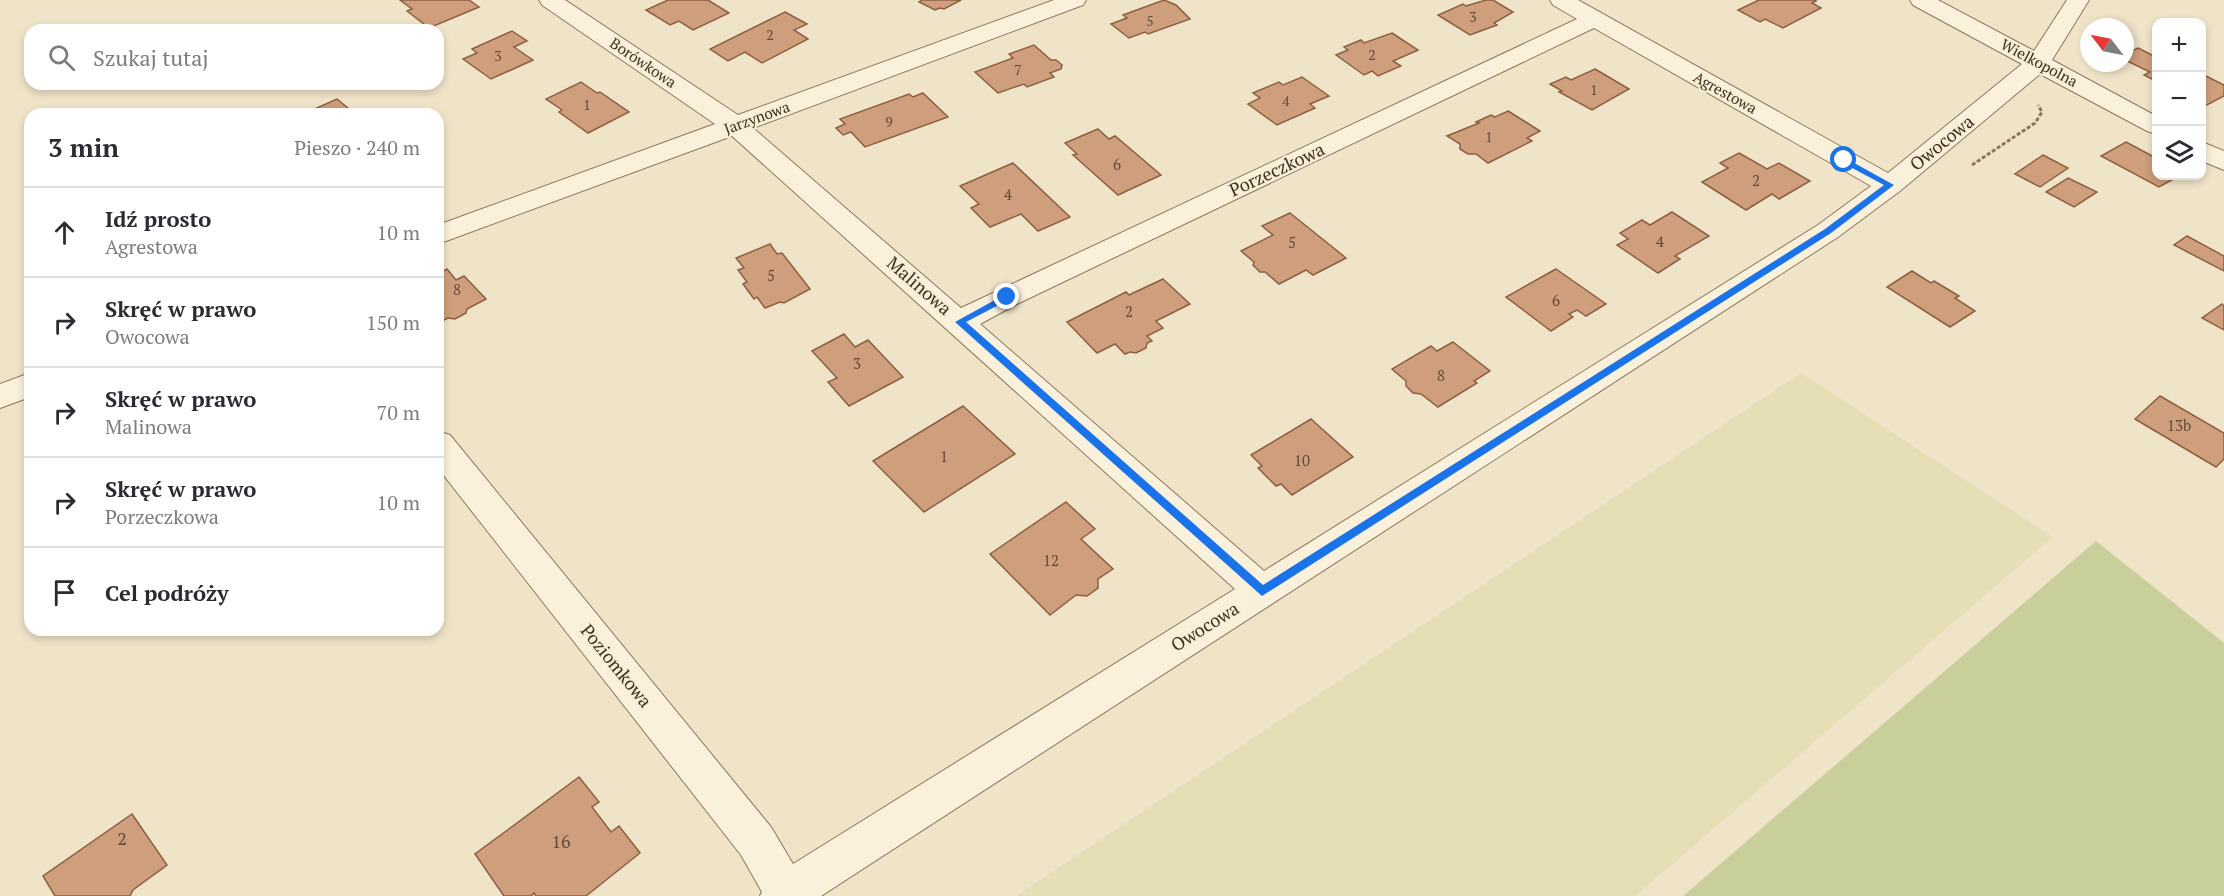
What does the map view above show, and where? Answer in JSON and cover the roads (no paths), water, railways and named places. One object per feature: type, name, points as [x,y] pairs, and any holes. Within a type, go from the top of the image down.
[{"type":"street","name":"Borówkowa","points":[[550,0],[736,126]]},
{"type":"street","name":"Jarzynowa","points":[[444,233],[1075,0]]},
{"type":"street","name":"Agrestowa","points":[[1561,0],[1890,185]]},
{"type":"street","name":"Wielkopolna","points":[[1921,0],[2152,123]]},
{"type":"street","name":"Owocowa","points":[[784,895],[1828,231],[1890,185],[2037,64],[2078,0]]},
{"type":"street","name":"Porzeczkowa","points":[[960,322],[1007,297],[1595,19]]},
{"type":"street","name":"Malinowa","points":[[736,126],[1262,591]]},
{"type":"street","points":[[2206,152],[2224,162]]},
{"type":"street","points":[[0,396],[24,387]]},
{"type":"street","name":"Poziomkowa","points":[[444,451],[756,841],[765,853],[784,895]]}]
